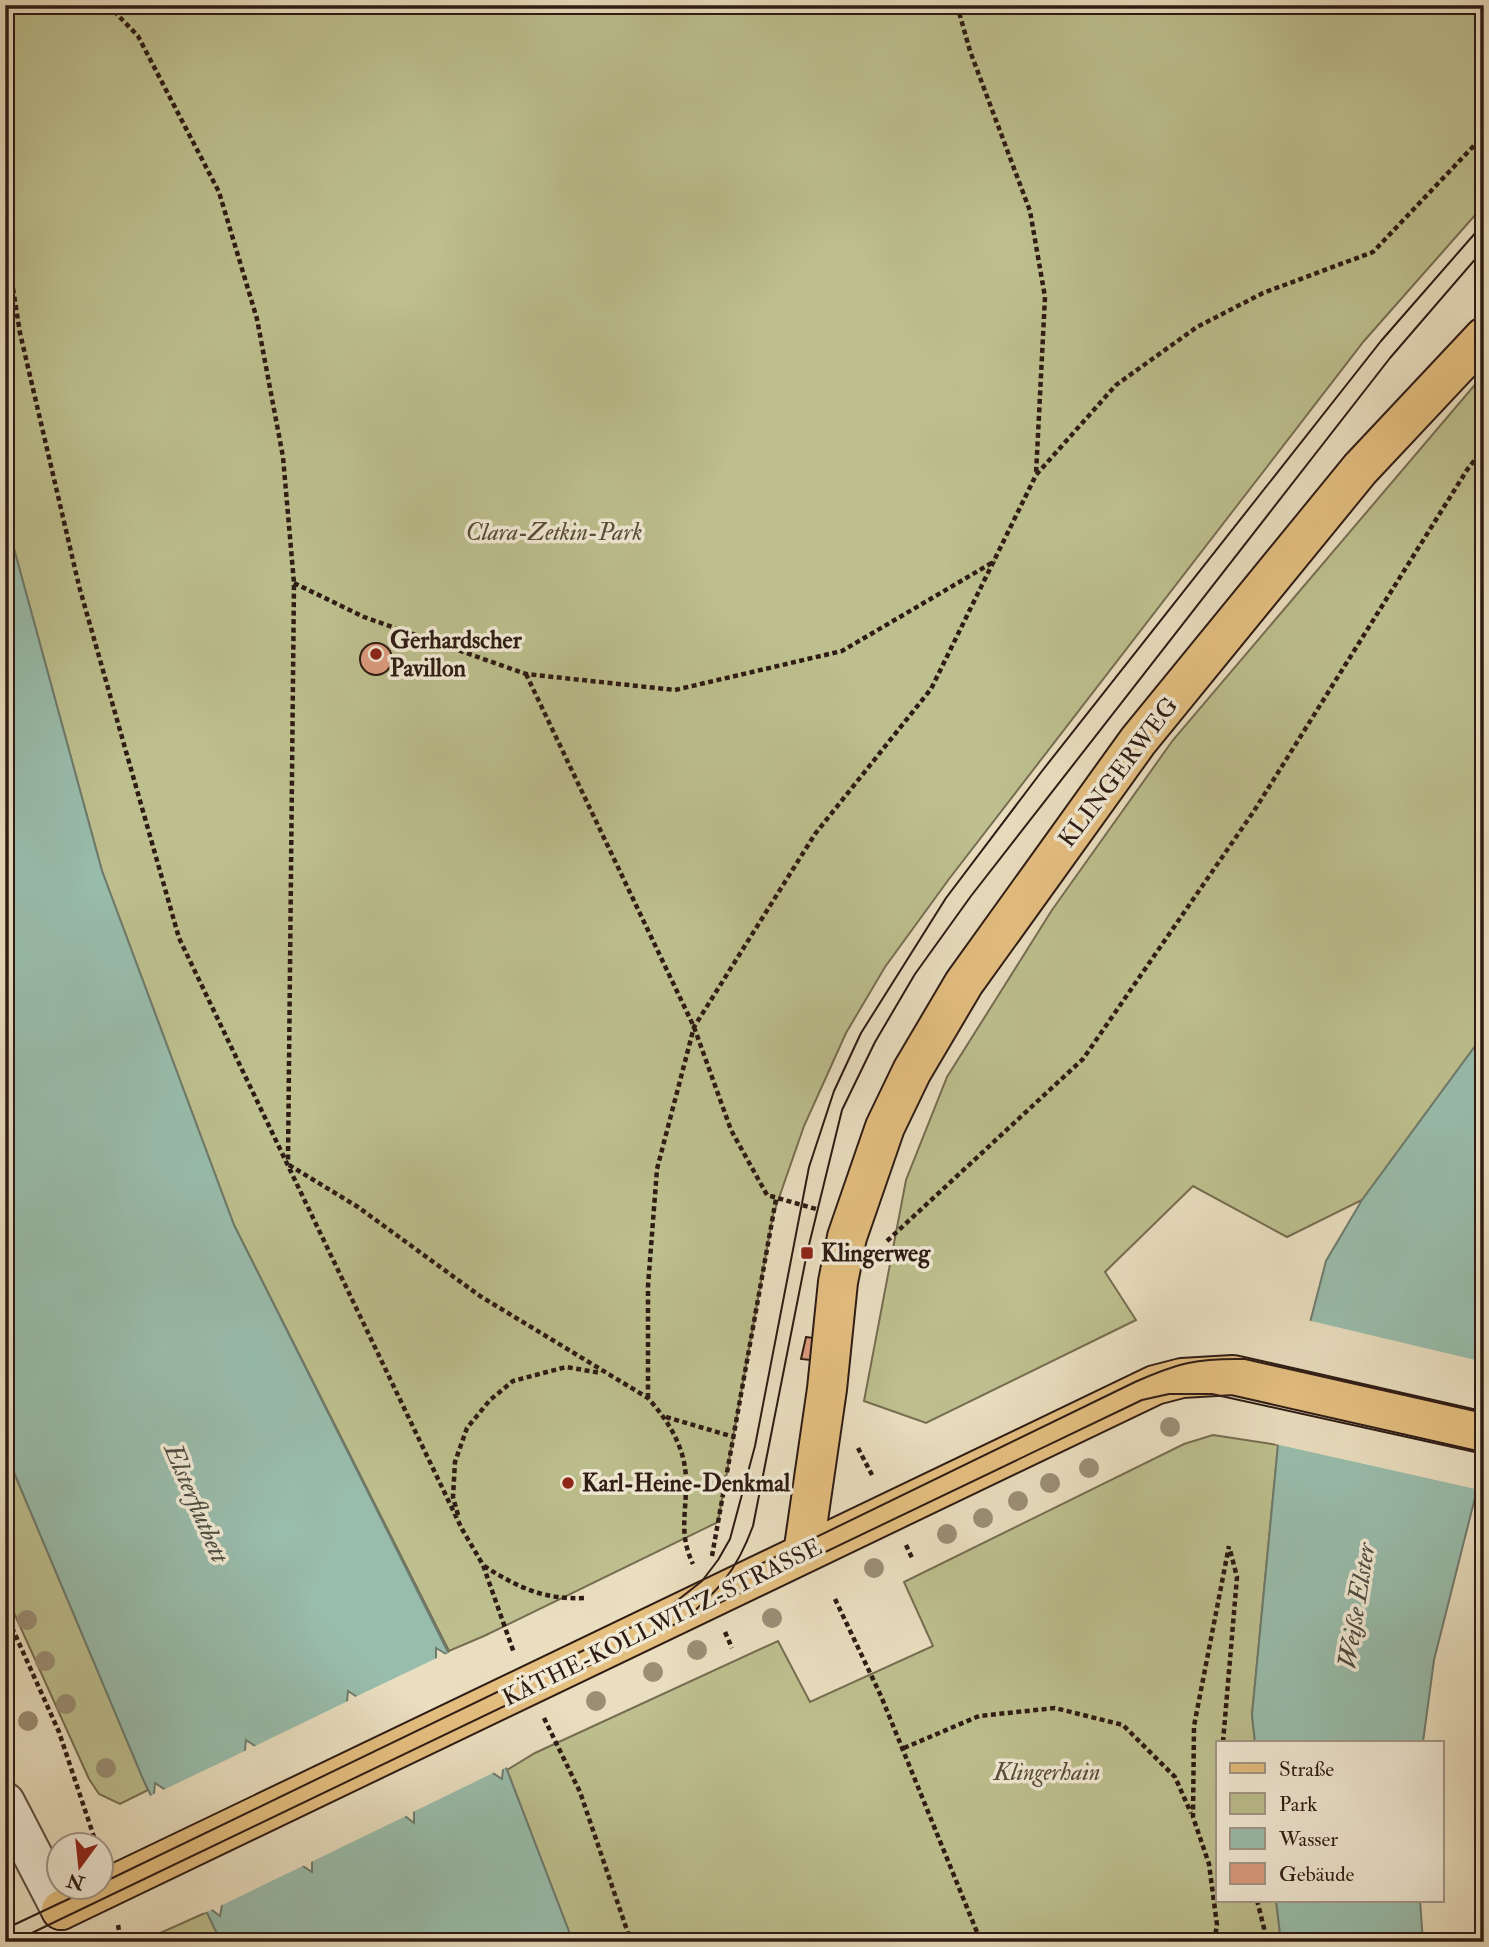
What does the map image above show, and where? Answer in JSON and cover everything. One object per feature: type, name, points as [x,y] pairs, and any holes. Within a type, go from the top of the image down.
[{"type":"main road","name":"KLINGERWEG","points":[[803,1554],[827,1389],[838,1282],[847,1237],[886,1127],[912,1072],[964,983],[1138,741],[1360,469],[1484,337]]},
{"type":"main road","name":"KÄTHE-KOLLWITZ-STRASSE","points":[[61,1910],[1155,1385],[1182,1378],[1233,1375],[1484,1432]]},
{"type":"street","points":[[5,1802],[61,1910]]},
{"type":"path","points":[[108,5],[138,36],[219,192],[257,319],[283,457],[294,583],[288,1165]]},
{"type":"path","points":[[957,5],[970,51],[1030,211],[1045,297],[1036,474]]},
{"type":"path","points":[[648,1398],[648,1286],[657,1169],[694,1027],[815,834],[931,689],[1036,474],[1116,384],[1197,327],[1263,293],[1373,252],[1484,135]]},
{"type":"path","points":[[5,238],[20,333],[79,586],[179,938],[462,1530],[483,1565],[509,1638]]},
{"type":"path","points":[[838,1282],[900,1230],[1083,1059],[1254,811],[1467,470],[1484,448]]},
{"type":"path","points":[[294,583],[364,617],[526,674],[675,690],[842,651],[995,560]]},
{"type":"path","points":[[526,674],[694,1027],[731,1130],[767,1195],[827,1211]]},
{"type":"path","points":[[288,1165],[358,1206],[480,1296],[648,1398],[665,1417],[677,1438],[685,1464],[685,1547]]},
{"type":"path","points":[[711,1560],[776,1199]]},
{"type":"path","points":[[462,1530],[453,1497],[455,1462],[467,1428],[490,1400],[513,1381],[566,1367],[606,1373]]},
{"type":"path","points":[[665,1417],[734,1437]]},
{"type":"path","points":[[1193,1817],[1194,1726],[1229,1546],[1237,1577],[1223,1741]]},
{"type":"path","points":[[483,1565],[517,1587],[564,1599],[586,1598]]},
{"type":"path","points":[[835,1599],[872,1674],[981,1942]]},
{"type":"path","points":[[5,1612],[59,1732],[92,1832]]},
{"type":"path","points":[[903,1748],[979,1716],[1055,1708],[1123,1725],[1175,1777],[1193,1817],[1209,1864],[1217,1925],[1214,1942]]},
{"type":"path","points":[[549,1727],[580,1792],[631,1942]]},
{"type":"path","points":[[1258,1902],[1265,1942]]},
{"type":"green space","name":"Clara-Zetkin-Park","points":[[5,5],[1484,5],[1484,205],[1364,341],[949,879],[885,967],[846,1033],[804,1126],[773,1215],[718,1522],[449,1651],[234,1225],[102,871],[5,516]]},
{"type":"green space","points":[[1484,374],[1484,1034],[1362,1200],[1287,1237],[1193,1186],[1105,1272],[1136,1320],[926,1423],[864,1401],[906,1180],[947,1077],[1052,910],[1173,740]]},
{"type":"green space","name":"Klingerhain","points":[[1213,1435],[1278,1445],[1252,1715],[1255,1741],[1216,1741],[1216,1902],[1276,1902],[1281,1942],[573,1942],[507,1770],[535,1753],[778,1641],[810,1702],[933,1646],[904,1582],[1184,1444]]},
{"type":"green space","points":[[5,1451],[148,1790],[120,1804],[99,1794],[89,1779],[5,1593]]},
{"type":"green space","points":[[207,1912],[221,1942],[140,1942]]},
{"type":"water","name":"Elsterflutbett","points":[[5,516],[102,871],[234,1225],[507,1770],[573,1942],[221,1942],[143,1779],[5,1451]],"holes":[[[436,1648],[446,1654],[503,1769],[502,1779],[493,1773],[436,1659]],[[348,1691],[357,1697],[414,1812],[414,1823],[405,1816],[347,1702]],[[246,1740],[255,1746],[312,1861],[312,1872],[303,1866],[245,1750]],[[155,1783],[164,1789],[222,1905],[220,1916],[212,1910],[154,1794]]]},
{"type":"water","name":"Weiße Elster","points":[[1484,1034],[1484,1462],[1434,1660],[1423,1741],[1255,1741],[1252,1715],[1278,1445],[1326,1261],[1362,1200]]},
{"type":"water","points":[[1276,1902],[1420,1902],[1423,1942],[1281,1942]]},
{"type":"pier","points":[[1307,1320],[1484,1362],[1484,1475],[1480,1490],[1275,1444]]},
{"type":"pier","points":[[453,1651],[509,1766],[499,1771],[442,1656]]},
{"type":"pier","points":[[439,1657],[497,1771],[411,1813],[353,1698]]},
{"type":"pier","points":[[350,1700],[408,1815],[309,1863],[251,1748]]},
{"type":"pier","points":[[249,1749],[307,1864],[218,1907],[161,1791]]},
{"type":"pier","points":[[158,1792],[216,1908],[204,1913],[148,1797]]},
{"type":"building","name":"Gerhardscher Pavillon","points":[[376,643],[387,648],[392,659],[387,670],[376,675],[365,670],[360,659],[365,648]]},
{"type":"building","points":[[806,1337],[814,1338],[810,1360],[801,1359]]},
{"type":"tram line","points":[[664,1611],[702,1581],[730,1539],[755,1446],[809,1167],[834,1091],[861,1033],[946,898],[1042,771],[1381,341],[1484,223]]},
{"type":"tram line","points":[[683,1621],[707,1600],[725,1579],[740,1556],[753,1526],[807,1253],[842,1110],[875,1042],[915,974],[971,896],[1390,358],[1484,249]]},
{"type":"tram line","points":[[728,1580],[1135,1382],[1188,1363],[1245,1359],[1484,1413]]},
{"type":"tram line","points":[[13,1942],[1142,1400],[1169,1394],[1212,1394],[1484,1454]]},
{"type":"tram line","points":[[116,1876],[671,1608]]},
{"type":"tram line","points":[[5,1929],[62,1902]]},
{"type":"place","name":"Gerhardscher Pavillon","points":[[376,654]]},
{"type":"place","name":"Klingerweg","points":[[807,1253]]},
{"type":"place","name":"Karl-Heine-Denkmal","points":[[568,1483]]}]
